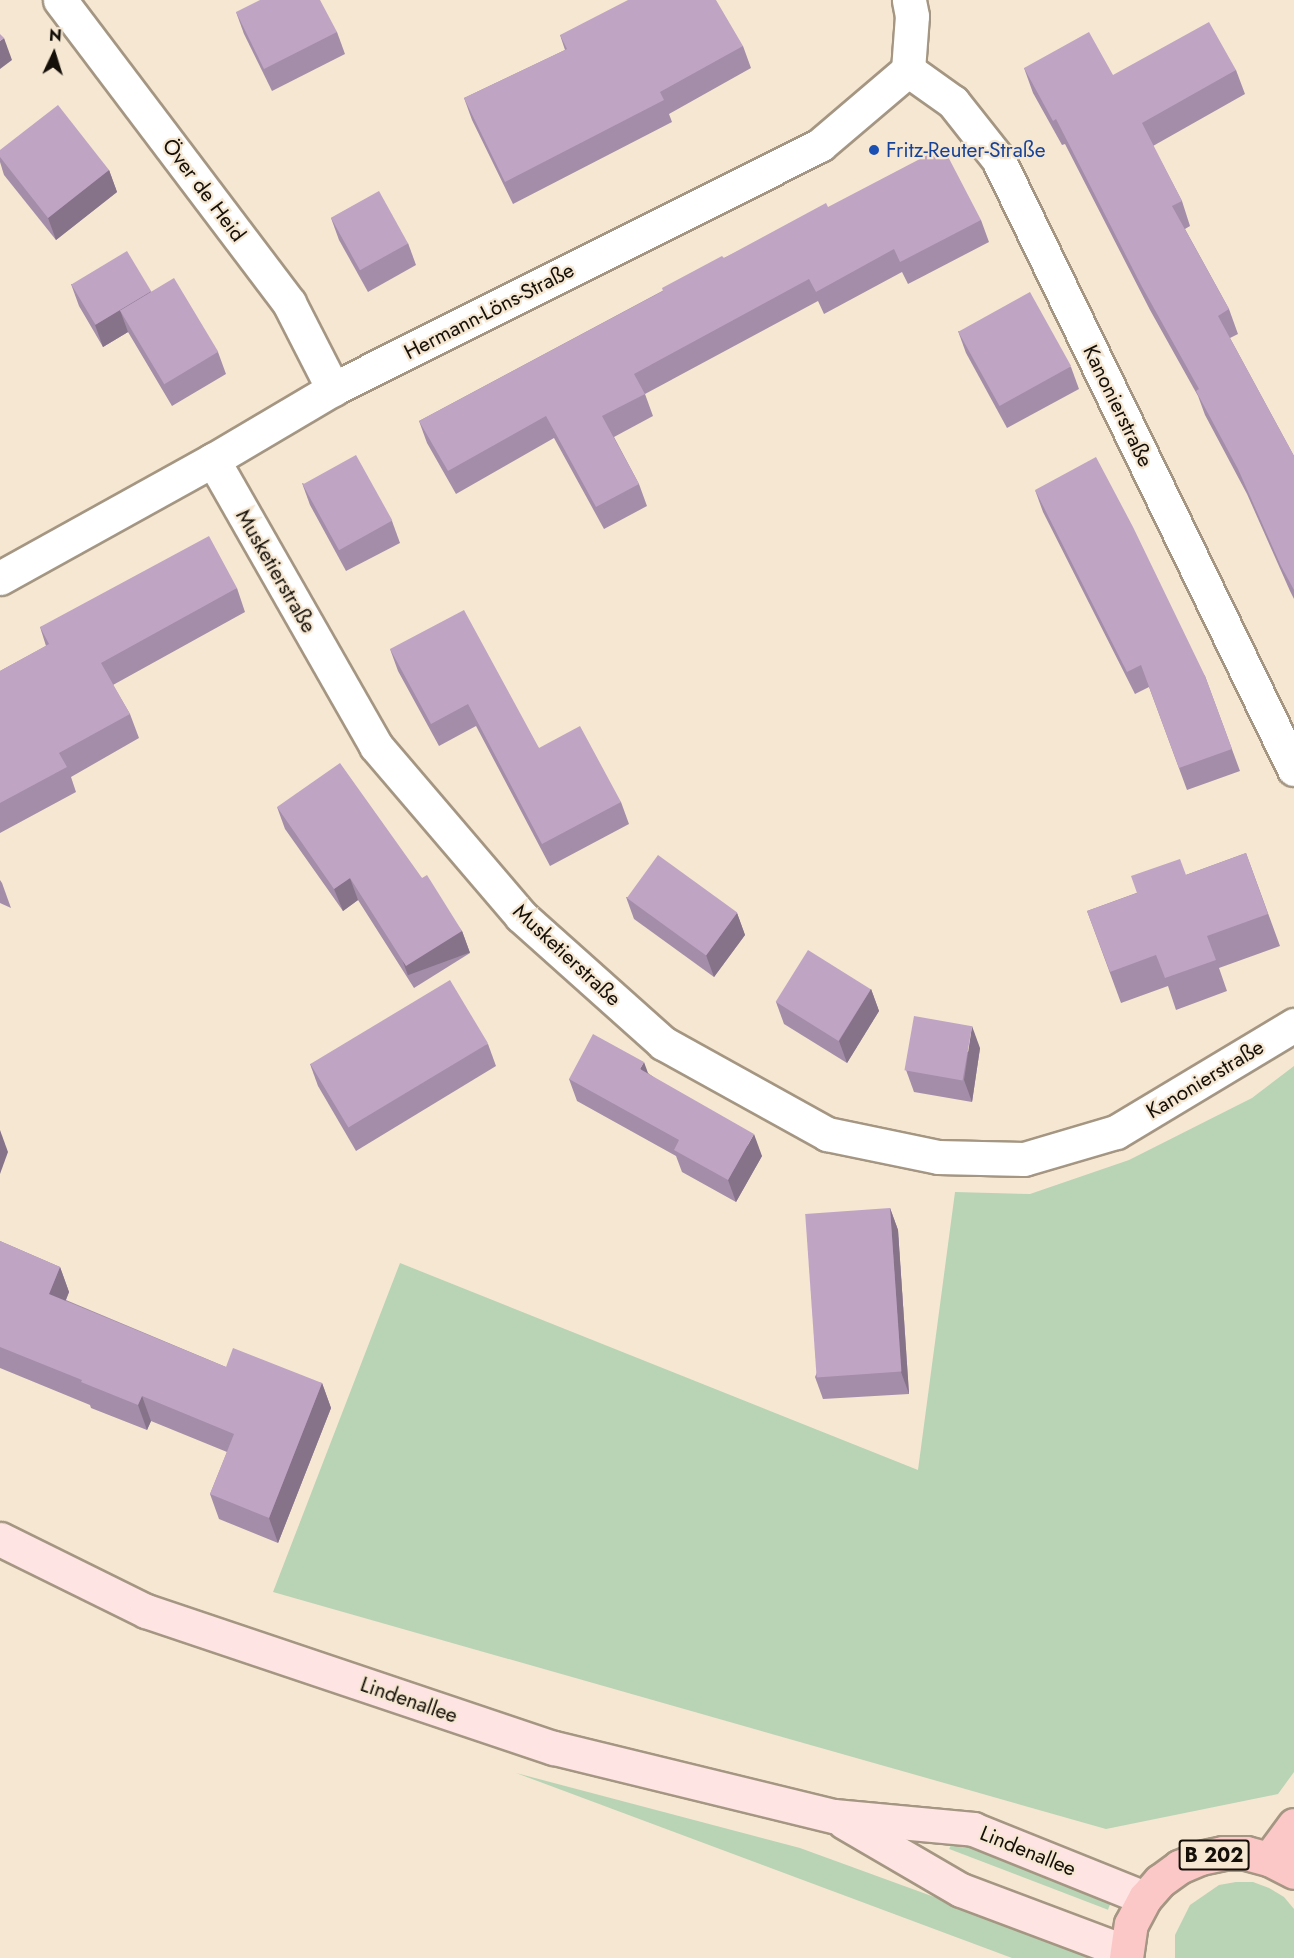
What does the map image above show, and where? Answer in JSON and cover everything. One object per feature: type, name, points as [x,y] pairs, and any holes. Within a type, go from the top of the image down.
[{"type":"main road","name":"B 202","points":[[1126,1955],[1131,1924],[1145,1898],[1170,1874],[1200,1858],[1223,1853],[1246,1853],[1282,1865],[1294,1825]]},
{"type":"street","name":"Över de Heid","points":[[60,0],[289,303],[333,389]]},
{"type":"street","points":[[908,70],[912,16],[909,0]]},
{"type":"street","name":"Hermann-Löns-Straße","points":[[0,578],[213,460],[333,389],[820,145],[908,70]]},
{"type":"street","name":"Kanonierstraße","points":[[908,70],[953,102],[998,159],[1294,769]]},
{"type":"street","name":"Musketierstraße","points":[[213,460],[375,746],[521,916],[663,1043],[827,1134],[938,1157],[1024,1159],[1116,1132]]},
{"type":"street","name":"Kanonierstraße","points":[[1116,1132],[1294,1025]]},
{"type":"street","name":"Lindenallee","points":[[0,1539],[146,1611],[554,1748],[834,1816],[973,1829],[1145,1898]]},
{"type":"street","name":"Lindenallee","points":[[834,1816],[961,1890],[1126,1955]]},
{"type":"green space","points":[[1294,1066],[1294,1772],[1278,1794],[1106,1829],[273,1592],[400,1263],[918,1470],[955,1192],[1030,1194],[1129,1160],[1252,1098]]},
{"type":"green space","points":[[516,1773],[800,1848],[1085,1952],[1091,1958],[1012,1958]]},
{"type":"green space","points":[[955,1834],[1114,1895],[1108,1910],[949,1849]]},
{"type":"green space","points":[[1253,1882],[1269,1888],[1284,1897],[1294,1909],[1294,1958],[1175,1958],[1175,1935],[1190,1905],[1219,1885]]},
{"type":"building","points":[[260,0],[320,0],[337,32],[264,69],[236,12]]},
{"type":"building","points":[[628,0],[716,0],[743,46],[660,92],[664,100],[505,182],[464,98],[567,49],[560,35]]},
{"type":"building","points":[[1209,22],[1236,70],[1142,123],[1182,201],[1172,206],[1229,309],[1218,316],[1294,456],[1294,590],[1238,469],[1196,391],[1199,389],[1141,285],[1056,119],[1053,121],[1024,68],[1089,32],[1113,75]]},
{"type":"building","points":[[58,105],[109,170],[48,218],[0,157],[0,150]]},
{"type":"building","points":[[943,147],[981,220],[900,262],[894,249],[816,292],[809,279],[634,374],[645,394],[602,416],[639,484],[596,507],[546,416],[448,471],[419,421],[663,291],[662,288],[722,256],[724,258],[826,203],[828,207]]},
{"type":"building","points":[[379,191],[408,243],[360,270],[331,218]]},
{"type":"building","points":[[127,251],[151,291],[95,325],[71,284]]},
{"type":"building","points":[[174,278],[218,352],[164,384],[120,310]]},
{"type":"building","points":[[1030,292],[1071,366],[999,406],[958,332]]},
{"type":"building","points":[[356,455],[392,521],[339,550],[303,485]]},
{"type":"building","points":[[1096,457],[1133,527],[1205,676],[1232,749],[1179,768],[1141,665],[1127,672],[1035,490]]},
{"type":"building","points":[[209,536],[237,588],[101,663],[130,714],[59,753],[67,767],[0,803],[0,671],[49,644],[40,627]]},
{"type":"building","points":[[464,610],[539,748],[580,726],[621,802],[542,844],[468,704],[431,724],[390,649]]},
{"type":"building","points":[[340,763],[422,878],[427,875],[462,931],[406,966],[350,878],[334,889],[277,807]]},
{"type":"building","points":[[1246,853],[1268,914],[1207,936],[1216,960],[1165,978],[1156,955],[1110,972],[1087,911],[1137,893],[1131,876],[1180,859],[1186,875]]},
{"type":"building","points":[[658,855],[737,913],[706,955],[627,898]]},
{"type":"building","points":[[808,950],[871,989],[838,1041],[776,1002]]},
{"type":"building","points":[[450,980],[488,1043],[348,1127],[310,1064]]},
{"type":"building","points":[[914,1016],[972,1026],[963,1080],[904,1070]]},
{"type":"building","points":[[593,1034],[644,1062],[640,1069],[754,1134],[728,1180],[674,1150],[679,1140],[569,1079]]},
{"type":"building","points":[[890,1208],[901,1372],[817,1378],[805,1214]]},
{"type":"building","points":[[0,1241],[60,1267],[49,1294],[226,1367],[233,1348],[322,1383],[269,1518],[210,1494],[234,1434],[142,1396],[138,1405],[0,1347]]},
{"type":"place","name":"Fritz-Reuter-Straße","points":[[874,150]]}]
